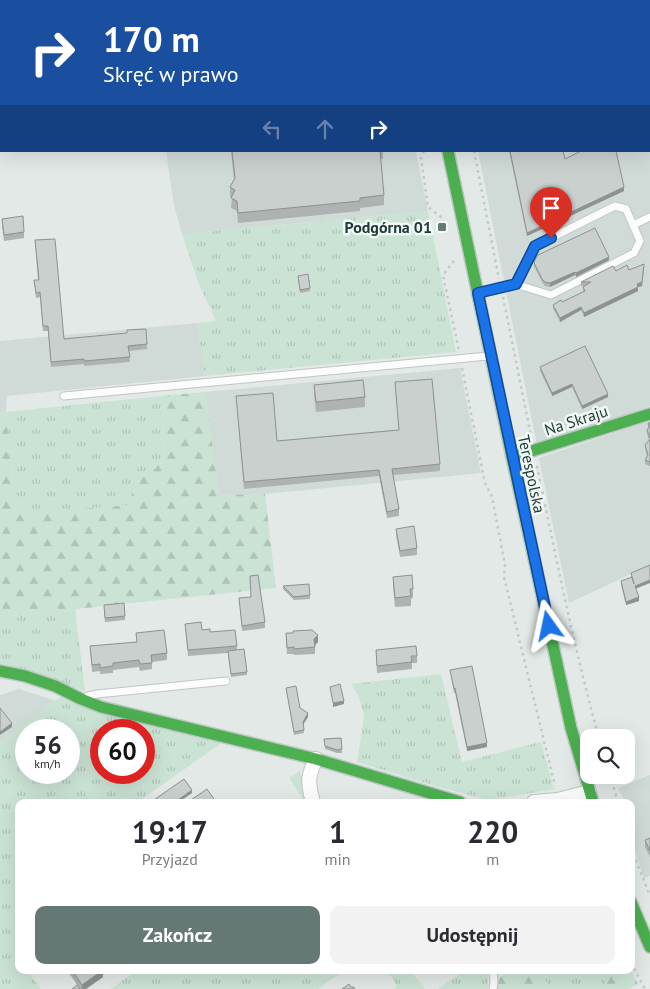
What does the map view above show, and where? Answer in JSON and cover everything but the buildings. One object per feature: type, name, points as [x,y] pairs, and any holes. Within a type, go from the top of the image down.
[{"type":"main road","name":"Terespolska","points":[[448,152],[571,728],[591,797]]},
{"type":"main road","name":"Na Skraju","points":[[512,457],[650,414]]},
{"type":"main road","points":[[0,671],[25,676],[55,686],[101,707],[316,759],[450,799]]},
{"type":"main road","points":[[635,911],[650,947]]},
{"type":"street","points":[[312,799],[308,784],[310,771],[316,759]]},
{"type":"street","points":[[569,799],[591,797]]},
{"type":"lane","points":[[478,293],[516,284],[551,295],[634,253],[640,241],[626,209],[615,206],[535,246],[516,284]]},
{"type":"lane","points":[[632,225],[650,216]]},
{"type":"lane","points":[[64,396],[490,355]]},
{"type":"lane","points":[[81,698],[96,694],[226,681]]},
{"type":"lane","points":[[492,989],[493,974]]},
{"type":"path","points":[[424,152],[421,158],[428,207],[443,218],[446,227]]},
{"type":"path","points":[[454,261],[443,275],[485,483],[492,497],[505,565],[504,577],[558,799]]},
{"type":"path","points":[[613,784],[617,799]]},
{"type":"path","points":[[635,858],[650,896]]},
{"type":"path","points":[[635,970],[645,989]]},
{"type":"shaded area","points":[[166,152],[416,152],[428,211],[182,234],[174,206]]},
{"type":"shaded area","points":[[478,152],[650,152],[650,406],[537,445]]},
{"type":"shaded area","points":[[197,323],[205,376],[7,396],[6,412],[0,413],[0,341]]},
{"type":"shaded area","points":[[460,368],[481,473],[265,494],[219,496],[205,392]]},
{"type":"shaded area","points":[[650,421],[650,565],[569,603],[539,458]]},
{"type":"shaded area","points":[[19,689],[56,701],[31,719],[15,719],[15,731],[0,742],[0,695]]},
{"type":"shaded area","points":[[650,775],[650,876],[644,878],[635,852],[635,799],[624,799],[618,788],[628,784],[635,784],[635,781]]},
{"type":"green space","points":[[428,211],[456,352],[205,376],[197,323],[216,321],[198,282],[182,234]]},
{"type":"green space","points":[[205,392],[219,495],[265,494],[276,588],[0,617],[0,413],[6,412],[16,514],[131,505],[132,486],[142,474],[156,468],[163,458],[163,416],[171,395]]},
{"type":"green space","points":[[171,395],[163,416],[163,458],[156,468],[142,474],[131,494],[131,505],[16,515],[6,412]]},
{"type":"green space","points":[[75,609],[85,691],[0,664],[0,617]]},
{"type":"green space","points":[[441,674],[462,762],[541,742],[554,789],[485,799],[357,762],[364,716],[359,697],[351,684]]},
{"type":"green space","points":[[64,694],[147,719],[90,719],[90,784],[155,784],[155,721],[223,742],[142,799],[15,799],[15,974],[30,974],[41,989],[0,989],[0,742],[15,731],[15,784],[80,784],[80,719],[31,719]]},
{"type":"green space","points":[[300,771],[308,799],[303,799],[289,778]]},
{"type":"green space","points":[[132,974],[339,974],[318,989],[111,989]]},
{"type":"green space","points":[[390,974],[415,974],[414,975],[425,989],[394,989],[397,986]]},
{"type":"green space","points":[[459,974],[488,974],[488,989],[438,989]]},
{"type":"green space","points":[[504,974],[542,974],[550,989],[497,989],[499,978]]},
{"type":"green space","points":[[542,974],[601,974],[608,989],[550,989]]},
{"type":"green space","points":[[601,974],[633,974],[638,984],[628,989],[608,989]]},
{"type":"traffic: fast","points":[[448,152],[571,728],[592,799]]},
{"type":"traffic: fast","points":[[512,457],[650,414]]},
{"type":"traffic: fast","points":[[0,671],[25,676],[55,686],[101,707],[316,759],[450,799]]},
{"type":"traffic: fast","points":[[635,911],[650,947]]},
{"type":"place","name":"Podgórna 01","points":[[442,227]]},
{"type":"route","points":[[549,626],[478,293],[516,284],[535,246],[551,238]]}]
